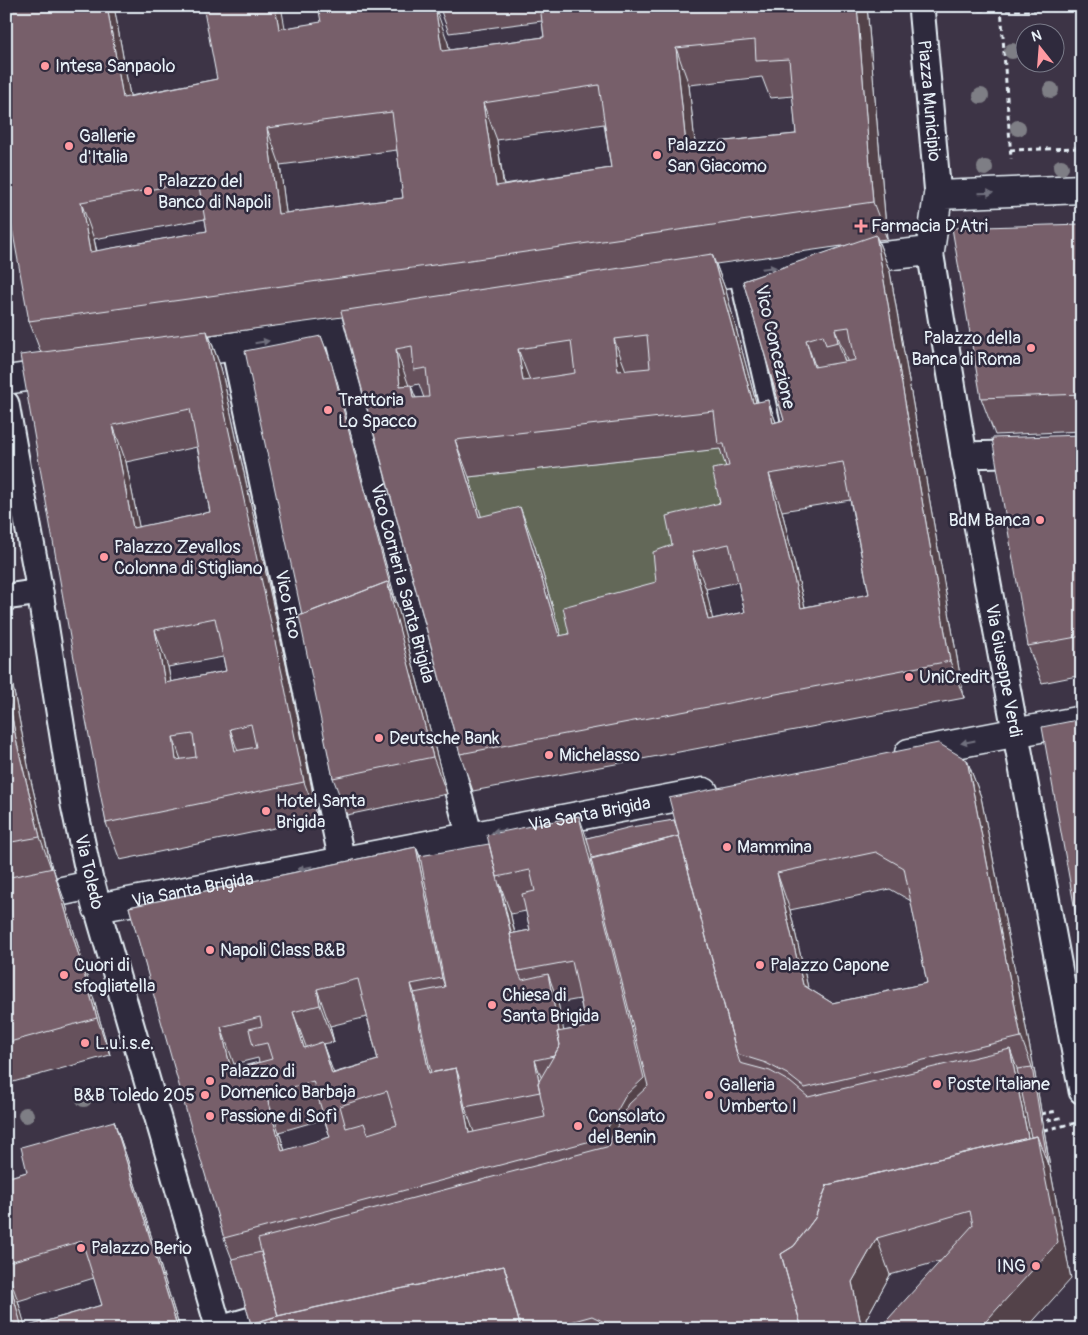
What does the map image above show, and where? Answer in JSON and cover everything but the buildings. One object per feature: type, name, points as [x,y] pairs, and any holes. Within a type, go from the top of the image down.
[{"type":"street","name":"Piazza Municipio","points":[[921,8],[938,195],[930,251]]},
{"type":"street","points":[[938,195],[1082,189]]},
{"type":"street","points":[[658,283],[737,272],[930,251]]},
{"type":"street","name":"Via Giuseppe Verdi","points":[[930,251],[964,455],[1082,1091]]},
{"type":"street","points":[[156,358],[404,321]]},
{"type":"street","name":"Vico Corrieri a Santa Brigida","points":[[336,331],[470,837]]},
{"type":"street","name":"Vico Fico","points":[[234,346],[342,861]]},
{"type":"street","points":[[6,380],[87,368]]},
{"type":"street","name":"Via Toledo","points":[[6,404],[40,592],[74,805],[94,896],[220,1329]]},
{"type":"street","points":[[964,455],[1082,452]]},
{"type":"street","points":[[6,597],[40,592]]},
{"type":"street","points":[[884,758],[1082,720]]},
{"type":"street","name":"Via Santa Brigida","points":[[6,903],[94,896],[342,861],[727,788]]},
{"type":"street","points":[[220,1329],[251,1320]]},
{"type":"lane","name":"Vico Concezione","points":[[737,272],[774,432]]},
{"type":"path","points":[[921,8],[1082,10]]},
{"type":"path","points":[[1001,8],[1011,165]]},
{"type":"path","points":[[1010,150],[1082,148]]},
{"type":"path","points":[[1032,1124],[1043,1122]]},
{"type":"path","points":[[1044,1130],[1082,1122]]},
{"type":"green space","points":[[727,448],[732,481],[686,582],[572,673],[534,545],[493,554],[469,477]]},
{"type":"place","name":"Intesa Sanpaolo","points":[[45,66]]},
{"type":"place","name":"Gallerie d'Italia","points":[[69,146]]},
{"type":"place","name":"Palazzo San Giacomo","points":[[657,155]]},
{"type":"place","name":"Palazzo del Banco di Napoli","points":[[148,191]]},
{"type":"place","name":"Farmacia D'Atri","points":[[861,226]]},
{"type":"place","name":"Palazzo della Banca di Roma","points":[[1031,348]]},
{"type":"place","name":"Trattoria Lo Spacco","points":[[328,410]]},
{"type":"place","name":"BdM Banca","points":[[1040,520]]},
{"type":"place","name":"Palazzo Zevallos Colonna di Stigliano","points":[[104,557]]},
{"type":"place","name":"UniCredit","points":[[909,677]]},
{"type":"place","name":"Deutsche Bank","points":[[379,738]]},
{"type":"place","name":"Michelasso","points":[[549,755]]},
{"type":"place","name":"Hotel Santa Brigida","points":[[266,811]]},
{"type":"place","name":"Mammina","points":[[727,847]]},
{"type":"place","name":"Napoli Class B&B","points":[[210,950]]},
{"type":"place","name":"Palazzo Capone","points":[[760,965]]},
{"type":"place","name":"Cuori di sfogliatella","points":[[64,975]]},
{"type":"place","name":"Chiesa di Santa Brigida","points":[[492,1005]]},
{"type":"place","name":"L.u.i.s.e.","points":[[85,1043]]},
{"type":"place","name":"Palazzo di Domenico Barbaja","points":[[210,1081]]},
{"type":"place","name":"Poste Italiane","points":[[937,1084]]},
{"type":"place","name":"B&B Toledo 205","points":[[205,1095]]},
{"type":"place","name":"Galleria Umberto I","points":[[709,1095]]},
{"type":"place","name":"Passione di Sofì","points":[[210,1116]]},
{"type":"place","name":"Consolato del Benin","points":[[578,1126]]},
{"type":"place","name":"Palazzo Berio","points":[[81,1248]]},
{"type":"place","name":"ING","points":[[1036,1266]]}]
